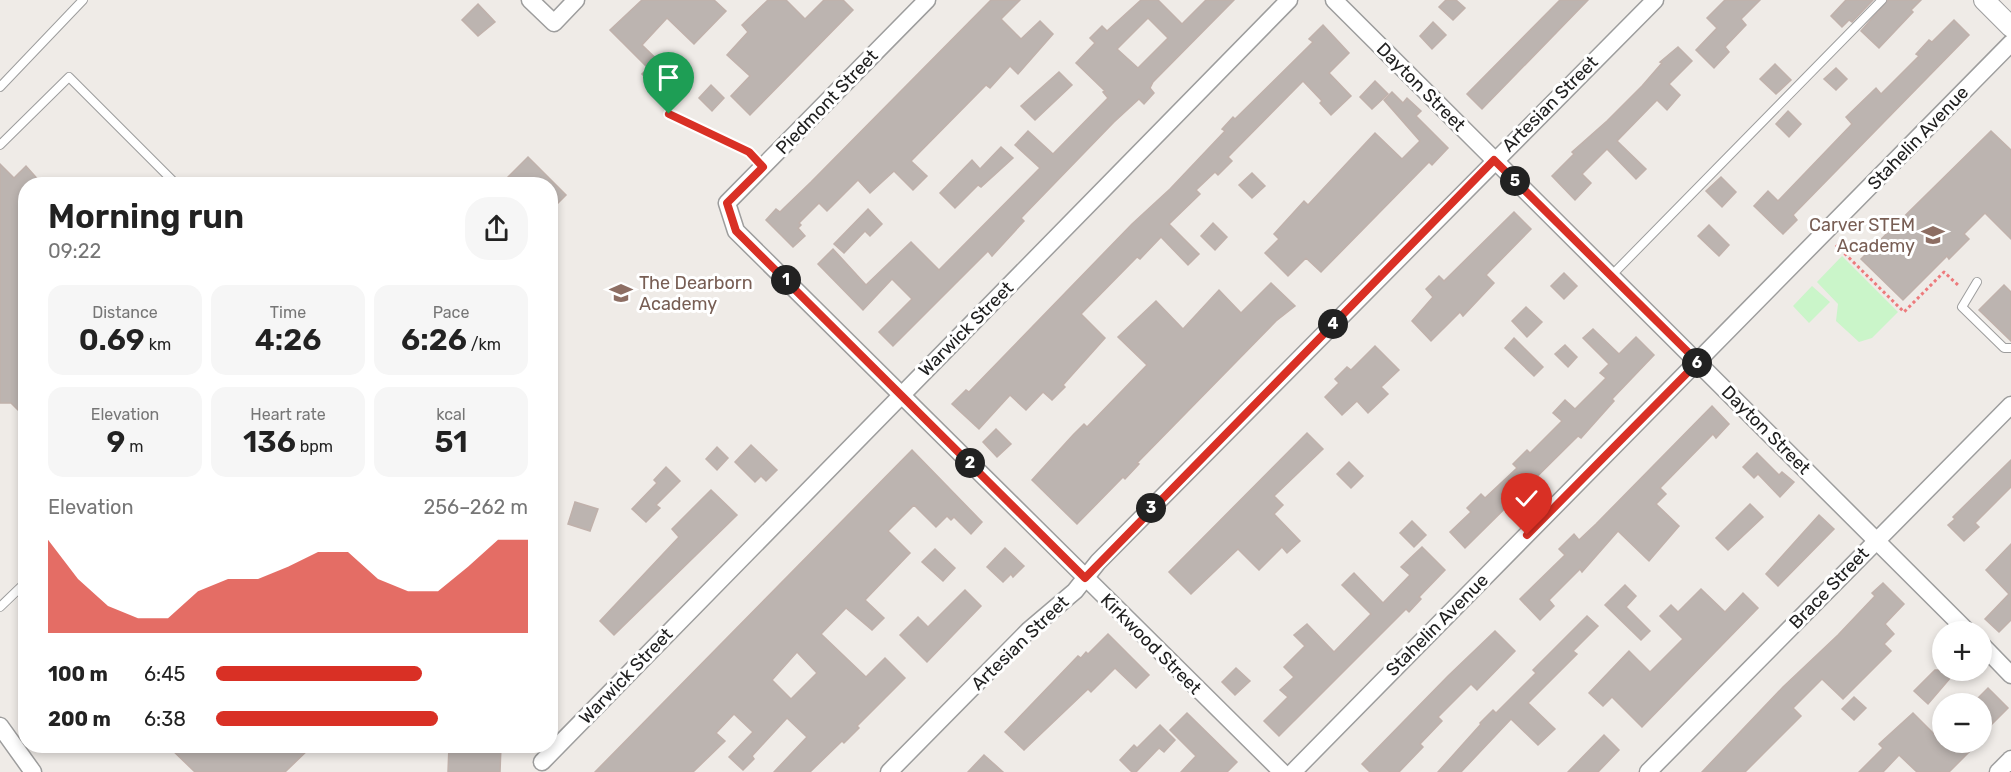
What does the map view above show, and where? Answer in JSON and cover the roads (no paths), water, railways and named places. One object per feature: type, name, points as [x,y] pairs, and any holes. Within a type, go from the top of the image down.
[{"type":"street","points":[[530,0],[554,23],[576,0]]},
{"type":"street","name":"Piedmont Street","points":[[727,203],[927,0]]},
{"type":"street","name":"Warwick Street","points":[[558,746],[1289,0]]},
{"type":"street","name":"Dayton Street","points":[[1334,0],[1957,621]]},
{"type":"street","name":"Artesian Street","points":[[889,772],[1029,630],[1075,591],[1085,578],[1494,160],[1655,0]]},
{"type":"street","points":[[1984,0],[2011,27]]},
{"type":"street","name":"Stahelin Avenue","points":[[1293,772],[2011,43]]},
{"type":"street","name":"Kirkwood Street","points":[[727,203],[736,231],[1282,772]]},
{"type":"street","name":"Brace Street","points":[[1648,772],[2011,405]]},
{"type":"street","points":[[1992,655],[2011,675]]},
{"type":"street","points":[[0,726],[18,751]]},
{"type":"street","points":[[19,753],[33,772]]},
{"type":"street","name":"Warwick Street","points":[[542,762],[551,753]]},
{"type":"street","points":[[1998,772],[2011,759]]},
{"type":"lane","points":[[0,87],[83,0]]},
{"type":"lane","points":[[1611,276],[1882,0]]},
{"type":"lane","points":[[0,145],[69,77],[169,177]]},
{"type":"lane","points":[[669,114],[749,152],[763,167]]},
{"type":"lane","points":[[1977,282],[1962,307],[2004,348],[2011,348]]},
{"type":"lane","points":[[0,607],[18,590]]},
{"type":"place","name":"Carver STEM Academy","points":[[1933,235]]},
{"type":"place","name":"The Dearborn Academy","points":[[621,293]]}]
